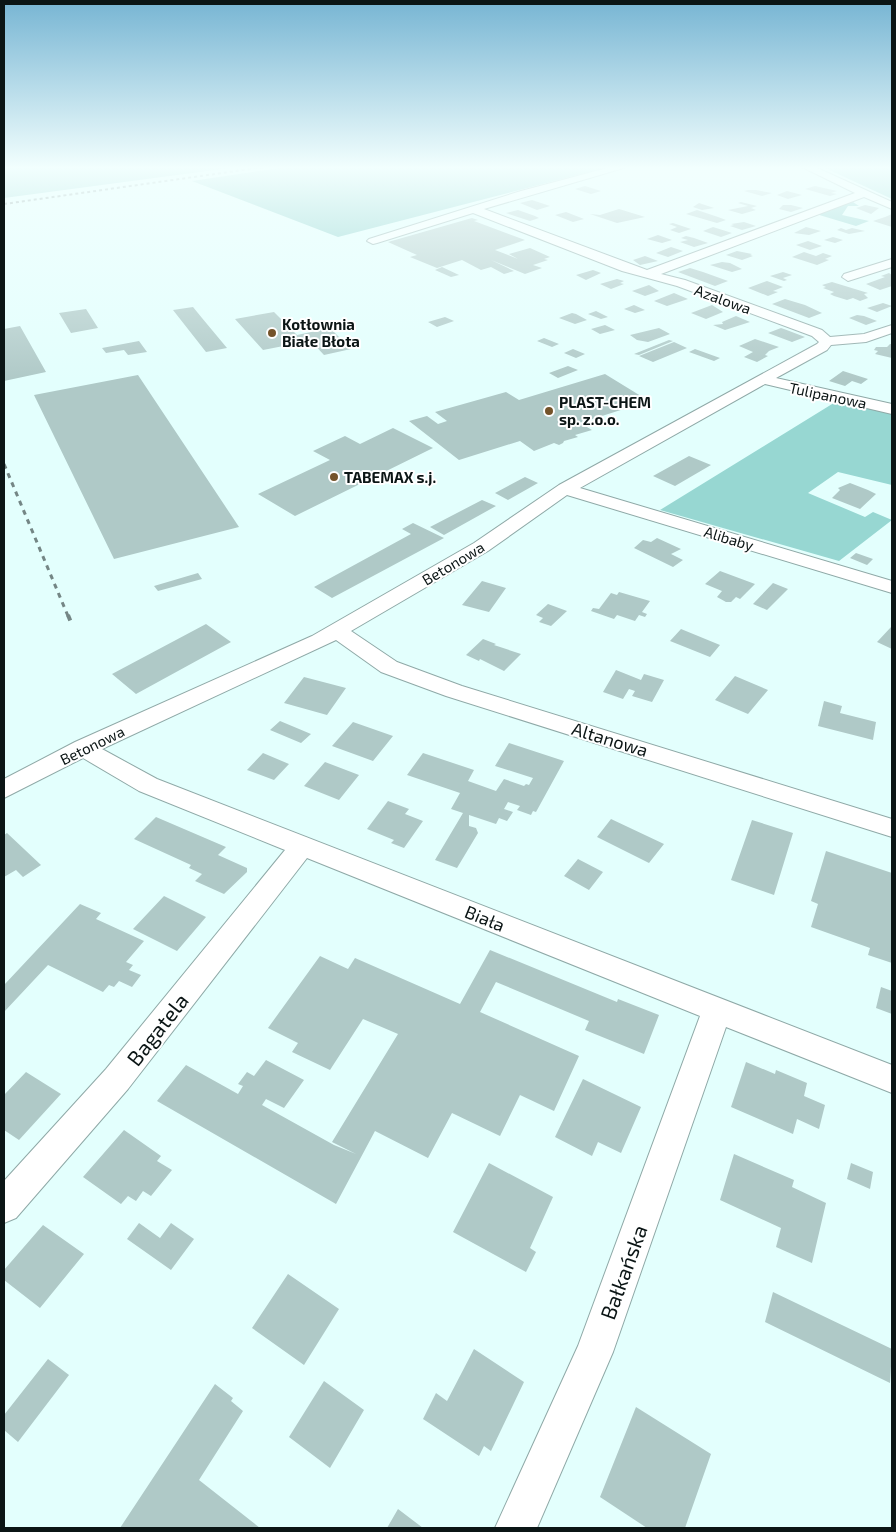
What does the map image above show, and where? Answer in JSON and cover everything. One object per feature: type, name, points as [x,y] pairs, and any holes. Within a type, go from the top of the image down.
[{"type":"street","points":[[373,241],[381,238]]},
{"type":"street","name":"Azalowa","points":[[550,238],[626,268],[681,283],[817,333],[827,341]]},
{"type":"street","points":[[648,274],[743,238]]},
{"type":"street","points":[[848,277],[892,262]]},
{"type":"street","points":[[827,341],[854,340],[892,328]]},
{"type":"street","name":"Betonowa","points":[[4,789],[83,748],[293,654],[337,631],[481,547],[565,489],[822,347],[827,341]]},
{"type":"street","name":"Tulipanowa","points":[[765,379],[781,385],[892,409]]},
{"type":"street","name":"Alibaby","points":[[565,489],[892,587]]},
{"type":"street","name":"Altanowa","points":[[337,631],[389,666],[454,691],[892,828]]},
{"type":"street","name":"Biała","points":[[83,748],[148,786],[302,845],[892,1079]]},
{"type":"street","name":"Bagatela","points":[[4,1206],[117,1079],[302,845]]},
{"type":"street","name":"Bałkańska","points":[[516,1528],[594,1352],[718,1011]]},
{"type":"shaded area","points":[[837,401],[892,413],[892,485],[838,472],[808,493],[865,517],[873,512],[892,520],[839,561],[660,510]]},
{"type":"building","points":[[400,238],[521,238],[525,240],[495,250],[518,259],[509,254],[530,248],[550,257],[544,259],[548,260],[533,265],[542,268],[525,274],[491,260],[514,271],[504,274],[491,267],[481,270],[462,260],[437,268],[410,257],[417,255],[388,242]]},
{"type":"building","points":[[668,238],[672,240],[662,243],[647,239]]},
{"type":"building","points":[[683,238],[695,238],[708,243],[694,247],[680,242],[688,240]]},
{"type":"building","points":[[838,238],[843,240],[835,243],[824,240]]},
{"type":"building","points":[[808,241],[822,246],[810,250],[796,245]]},
{"type":"building","points":[[671,247],[683,251],[668,257],[656,253]]},
{"type":"building","points":[[737,251],[752,254],[750,255],[753,256],[742,260],[726,255]]},
{"type":"building","points":[[804,252],[816,256],[823,253],[832,256],[825,259],[829,260],[817,265],[792,257]]},
{"type":"building","points":[[645,256],[658,261],[640,265],[633,260]]},
{"type":"building","points":[[722,262],[730,263],[742,269],[732,272],[710,265]]},
{"type":"building","points":[[442,267],[459,275],[451,277],[435,270]]},
{"type":"building","points":[[690,268],[728,281],[715,286],[678,272]]},
{"type":"building","points":[[593,270],[601,273],[586,280],[576,275]]},
{"type":"building","points":[[783,272],[792,275],[783,278],[787,280],[784,281],[770,276]]},
{"type":"building","points":[[889,273],[892,275],[892,286],[880,290],[866,284],[885,277],[881,276]]},
{"type":"building","points":[[617,279],[624,281],[620,283],[624,284],[611,289],[600,284]]},
{"type":"building","points":[[767,281],[783,287],[773,291],[778,292],[768,296],[748,288]]},
{"type":"building","points":[[832,282],[868,293],[864,294],[868,298],[860,301],[853,298],[847,300],[834,296],[830,294],[834,292],[823,288],[826,287],[822,285]]},
{"type":"building","points":[[649,285],[659,291],[645,296],[632,291]]},
{"type":"building","points":[[674,293],[688,299],[667,306],[654,301]]},
{"type":"building","points":[[785,299],[822,313],[809,318],[772,304]]},
{"type":"building","points":[[883,303],[892,306],[877,312],[867,308]]},
{"type":"building","points":[[634,305],[645,310],[635,313],[624,309]]},
{"type":"building","points":[[712,305],[723,312],[706,319],[691,313]]},
{"type":"building","points":[[193,307],[227,348],[206,352],[173,310]]},
{"type":"building","points":[[86,309],[98,328],[71,333],[59,313]]},
{"type":"building","points":[[596,311],[608,317],[601,319],[588,314]]},
{"type":"building","name":"Kotłownia Białe Błota","points":[[274,312],[297,335],[330,328],[351,349],[324,355],[308,338],[301,340],[304,342],[263,350],[235,319]]},
{"type":"building","points":[[572,313],[587,320],[575,324],[559,318]]},
{"type":"building","points":[[857,315],[877,321],[866,325],[849,318]]},
{"type":"building","points":[[736,316],[750,322],[725,330],[713,325],[723,324],[722,322]]},
{"type":"building","points":[[445,317],[454,321],[437,327],[428,322]]},
{"type":"building","points":[[605,325],[615,330],[600,334],[591,329]]},
{"type":"building","points":[[20,326],[46,372],[4,381],[4,329]]},
{"type":"building","points":[[659,328],[670,334],[648,342],[637,340],[630,335]]},
{"type":"building","points":[[781,328],[805,337],[792,342],[768,333]]},
{"type":"building","points":[[544,338],[559,344],[552,347],[537,341]]},
{"type":"building","points":[[755,339],[779,347],[769,351],[765,355],[768,356],[757,362],[744,357],[753,352],[739,346]]},
{"type":"building","points":[[669,340],[673,341],[639,355],[634,354]]},
{"type":"building","points":[[139,341],[147,352],[128,355],[124,350],[106,353],[102,348]]},
{"type":"building","points":[[674,342],[687,348],[653,362],[639,356]]},
{"type":"building","points":[[892,344],[892,358],[875,354],[878,351],[874,350],[876,347],[887,347]]},
{"type":"building","points":[[573,349],[585,354],[576,358],[564,353]]},
{"type":"building","points":[[695,349],[720,358],[714,361],[689,352]]},
{"type":"building","points":[[568,366],[578,370],[558,378],[549,373]]},
{"type":"building","points":[[843,371],[868,379],[861,384],[852,381],[845,386],[829,381]]},
{"type":"building","name":"PLAST-CHEM sp. z.o.o.","points":[[605,374],[649,401],[580,423],[592,430],[575,435],[578,437],[564,441],[559,445],[554,443],[534,451],[520,441],[459,460],[409,421],[427,416],[438,424],[447,421],[435,412],[506,392],[519,400]]},
{"type":"building","points":[[138,375],[239,527],[114,559],[34,395]]},
{"type":"building","name":"TABEMAX s.j.","points":[[393,428],[433,448],[295,516],[258,494],[330,460],[313,451],[345,436],[360,444]]},
{"type":"building","points":[[689,456],[711,465],[675,486],[653,476]]},
{"type":"building","points":[[525,477],[538,483],[508,500],[495,493]]},
{"type":"building","points":[[850,483],[876,494],[860,509],[832,498],[840,490],[838,488]]},
{"type":"building","points":[[482,500],[496,506],[444,535],[430,527]]},
{"type":"building","points":[[413,523],[444,538],[332,598],[314,587],[411,534],[402,529]]},
{"type":"building","points":[[657,538],[681,549],[671,554],[683,560],[673,567],[634,548],[643,540],[651,542]]},
{"type":"building","points":[[856,553],[873,559],[867,565],[850,558]]},
{"type":"building","points":[[720,571],[755,584],[740,599],[736,597],[731,602],[726,602],[717,597],[722,591],[705,584]]},
{"type":"building","points":[[198,573],[202,579],[158,591],[154,586]]},
{"type":"building","points":[[482,581],[506,588],[489,612],[462,605]]},
{"type":"building","points":[[773,583],[788,589],[767,610],[753,604]]},
{"type":"building","points":[[619,592],[650,601],[642,612],[647,614],[645,617],[639,615],[635,621],[617,615],[614,619],[591,611],[593,608],[599,609],[611,593],[617,595]]},
{"type":"building","points":[[548,604],[567,611],[551,626],[539,622],[543,618],[536,615]]},
{"type":"building","points":[[206,624],[231,642],[136,694],[112,674]]},
{"type":"building","points":[[892,626],[892,649],[877,642]]},
{"type":"building","points":[[681,629],[720,645],[710,657],[670,641]]},
{"type":"building","points":[[483,639],[496,644],[494,645],[521,654],[504,671],[480,659],[479,661],[466,655]]},
{"type":"building","points":[[616,670],[641,680],[644,674],[664,680],[652,702],[632,696],[635,691],[629,689],[623,699],[603,692]]},
{"type":"building","points":[[735,676],[768,690],[748,714],[715,700]]},
{"type":"building","points":[[304,677],[346,688],[327,715],[284,703]]},
{"type":"building","points":[[824,701],[842,706],[840,713],[876,722],[873,740],[818,726]]},
{"type":"building","points":[[280,721],[311,734],[301,743],[270,730]]},
{"type":"building","points":[[353,722],[393,736],[373,761],[332,746]]},
{"type":"building","points":[[509,743],[564,761],[536,812],[533,811],[531,815],[517,810],[520,806],[508,802],[504,809],[513,812],[507,821],[499,818],[496,824],[469,815],[469,826],[476,828],[478,833],[457,868],[435,860],[463,813],[451,809],[460,793],[407,775],[423,753],[474,770],[468,781],[496,791],[504,779],[524,786],[526,784],[529,785],[533,778],[495,766]]},
{"type":"building","points":[[263,753],[289,764],[274,780],[247,770]]},
{"type":"building","points":[[325,762],[359,775],[339,800],[304,786]]},
{"type":"building","points":[[388,801],[409,809],[405,814],[423,821],[404,848],[391,843],[394,840],[367,829]]},
{"type":"building","points":[[156,817],[226,847],[218,855],[247,868],[247,872],[224,894],[195,881],[202,874],[189,868],[191,865],[134,839]]},
{"type":"building","points":[[611,819],[664,844],[649,863],[597,837]]},
{"type":"building","points":[[752,820],[793,833],[774,895],[731,880]]},
{"type":"building","points":[[7,833],[41,865],[23,877],[16,870],[4,877],[4,835]]},
{"type":"building","points":[[826,851],[892,873],[892,963],[868,955],[870,948],[811,927],[818,904],[811,901]]},
{"type":"building","points":[[578,859],[603,872],[589,890],[564,876]]},
{"type":"building","points":[[164,896],[206,917],[177,951],[133,929]]},
{"type":"building","points":[[80,904],[101,913],[96,919],[144,941],[126,962],[133,965],[129,970],[141,975],[132,987],[119,981],[114,987],[109,985],[103,992],[48,965],[4,1012],[4,985]]},
{"type":"building","points":[[490,950],[617,1002],[618,999],[659,1015],[644,1054],[585,1030],[589,1021],[496,982],[480,1012],[579,1056],[554,1111],[520,1095],[500,1136],[452,1113],[428,1158],[375,1131],[336,1204],[157,1101],[186,1065],[238,1094],[243,1086],[238,1084],[247,1072],[254,1076],[266,1060],[304,1080],[284,1108],[266,1099],[262,1105],[334,1145],[356,1154],[332,1142],[398,1034],[363,1019],[330,1070],[292,1052],[298,1043],[268,1028],[320,956],[348,969],[355,958],[460,1004]]},
{"type":"building","points":[[881,987],[892,991],[892,1014],[876,1008]]},
{"type":"building","points":[[746,1062],[775,1074],[776,1070],[807,1083],[804,1096],[825,1105],[819,1129],[797,1119],[793,1134],[731,1107]]},
{"type":"building","points":[[26,1072],[61,1094],[19,1140],[4,1130],[4,1095]]},
{"type":"building","points":[[583,1079],[641,1107],[621,1153],[598,1142],[592,1156],[555,1137]]},
{"type":"building","points":[[124,1130],[161,1156],[157,1161],[172,1170],[151,1196],[143,1191],[136,1201],[128,1196],[121,1204],[83,1177]]},
{"type":"building","points":[[734,1154],[794,1180],[792,1187],[826,1203],[812,1263],[776,1247],[781,1228],[720,1200]]},
{"type":"building","points":[[489,1163],[553,1197],[530,1248],[536,1252],[526,1272],[453,1232]]},
{"type":"building","points":[[851,1163],[873,1172],[870,1189],[847,1179]]},
{"type":"building","points":[[139,1223],[160,1238],[171,1223],[194,1239],[171,1270],[127,1239]]},
{"type":"building","points":[[43,1225],[84,1254],[40,1308],[4,1280],[4,1270]]},
{"type":"building","points":[[288,1274],[339,1309],[304,1365],[252,1328]]},
{"type":"building","points":[[773,1292],[892,1349],[890,1383],[765,1322]]},
{"type":"building","points":[[474,1349],[524,1382],[491,1451],[484,1446],[479,1456],[423,1419],[436,1393],[447,1401]]},
{"type":"building","points":[[48,1359],[69,1375],[18,1442],[4,1430],[4,1415]]},
{"type":"building","points":[[324,1381],[364,1410],[330,1468],[289,1437]]},
{"type":"building","points":[[215,1384],[233,1398],[231,1401],[243,1411],[199,1480],[260,1528],[120,1528]]},
{"type":"building","points":[[636,1407],[711,1454],[685,1528],[647,1528],[600,1497]]},
{"type":"building","points":[[398,1509],[423,1528],[387,1528]]},
{"type":"railway","points":[[4,464],[68,616]]},
{"type":"railway","points":[[68,615],[72,625]]},
{"type":"place","name":"Kotłownia Białe Błota","points":[[272,333]]},
{"type":"place","name":"PLAST-CHEM sp. z.o.o.","points":[[549,411]]},
{"type":"place","name":"TABEMAX s.j.","points":[[334,477]]}]
